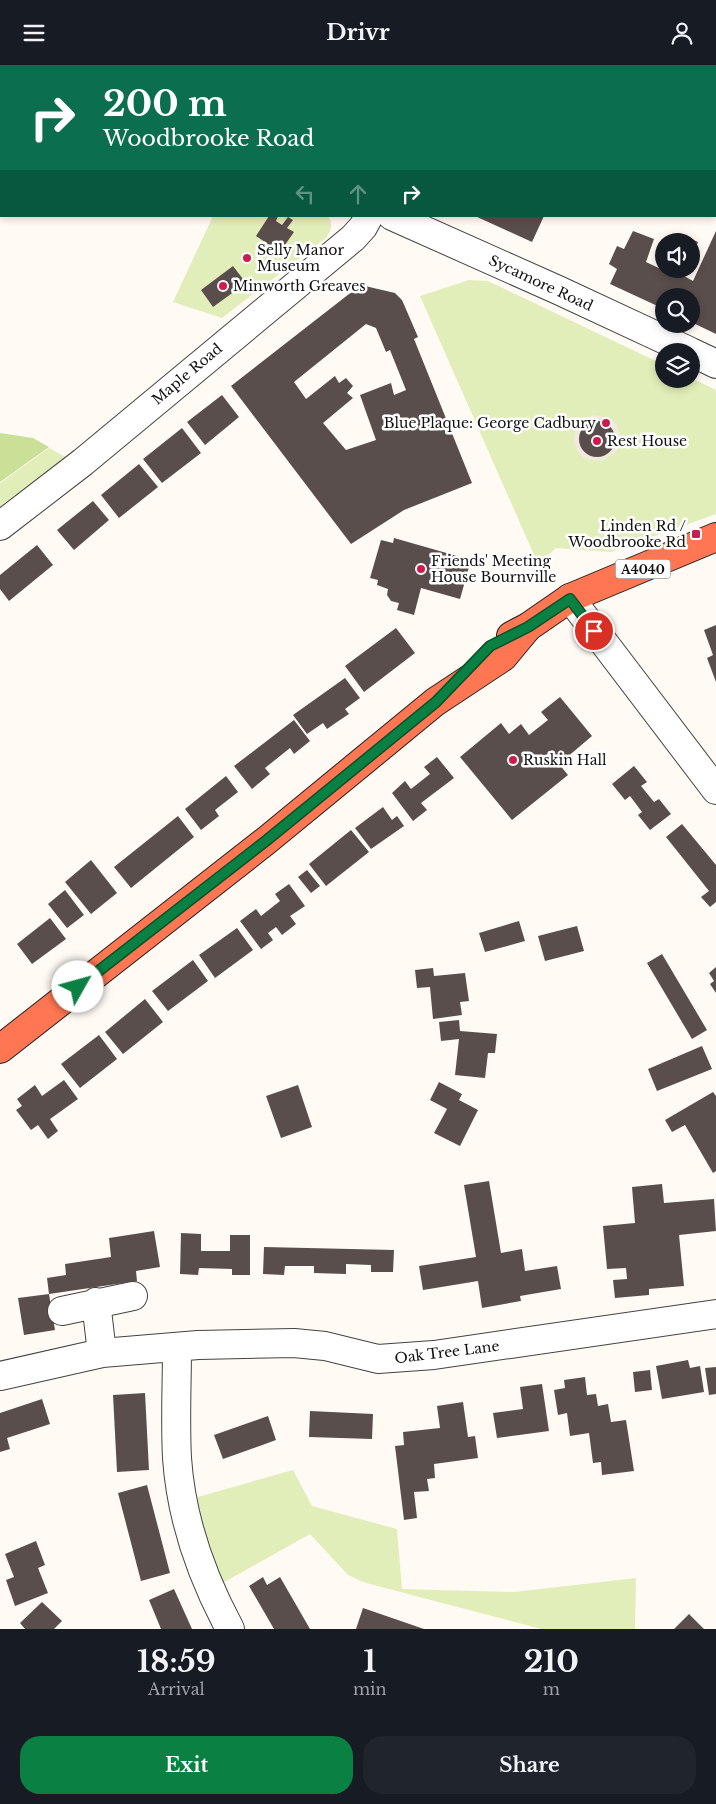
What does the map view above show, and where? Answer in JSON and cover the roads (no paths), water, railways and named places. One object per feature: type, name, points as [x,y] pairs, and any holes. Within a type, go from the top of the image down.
[{"type":"highway","name":"A4040","points":[[0,1049],[267,840],[436,702],[490,646],[528,627],[570,599],[716,537]]},
{"type":"street","name":"Maple Road","points":[[0,526],[83,462],[353,238],[364,227],[369,217]]},
{"type":"street","name":"Sycamore Road","points":[[394,217],[671,343]]},
{"type":"street","name":"Sycamore Road","points":[[700,357],[716,364]]},
{"type":"street","points":[[570,599],[716,790]]},
{"type":"street","points":[[62,1311],[96,1302],[133,1296]]},
{"type":"street","points":[[96,1302],[102,1353]]},
{"type":"street","name":"Oak Tree Lane","points":[[0,1376],[102,1353],[177,1347],[294,1343],[325,1346],[378,1359],[434,1355],[716,1314]]},
{"type":"street","points":[[177,1347],[178,1459],[184,1501],[198,1559],[230,1629]]},
{"type":"place","name":"Selly Manor Museum","points":[[247,258]]},
{"type":"place","name":"Minworth Greaves","points":[[223,286]]},
{"type":"place","name":"Blue Plaque: George Cadbury","points":[[606,423]]},
{"type":"place","name":"Rest House","points":[[597,441]]},
{"type":"place","name":"Linden Rd / Woodbrooke Rd","points":[[696,534]]},
{"type":"place","name":"Friends' Meeting House Bournville","points":[[421,569]]},
{"type":"place","name":"Ruskin Hall","points":[[513,760]]}]
